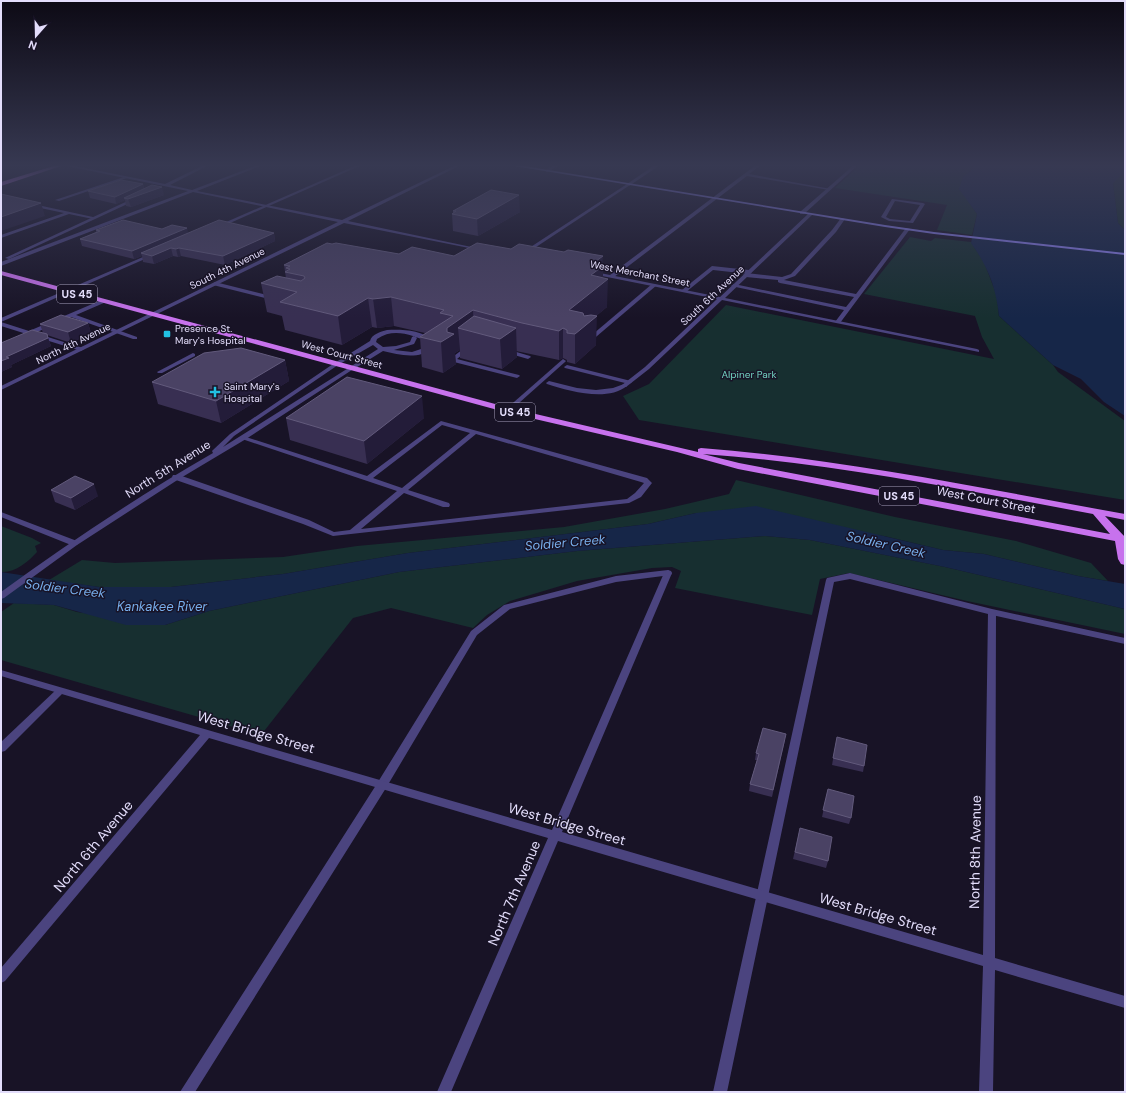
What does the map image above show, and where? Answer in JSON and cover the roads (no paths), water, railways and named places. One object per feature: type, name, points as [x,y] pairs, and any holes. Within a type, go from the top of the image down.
[{"type":"main road","points":[[823,216],[934,233],[1125,254]]},
{"type":"main road","name":"West Court Street","points":[[1,273],[508,410],[679,450],[738,466],[1123,540]]},
{"type":"main road","name":"West Court Street","points":[[679,450],[742,454],[906,477],[1125,517]]},
{"type":"main road","points":[[1096,512],[1123,540],[1124,560]]},
{"type":"street","points":[[1,237],[60,216]]},
{"type":"street","points":[[83,216],[93,218]]},
{"type":"street","points":[[1,260],[98,216]]},
{"type":"street","points":[[1,264],[127,216]]},
{"type":"street","points":[[214,228],[242,216]]},
{"type":"street","points":[[313,216],[488,251]]},
{"type":"street","name":"South 4th Avenue","points":[[154,314],[354,216]]},
{"type":"street","points":[[523,253],[579,216]]},
{"type":"street","points":[[612,276],[692,216]]},
{"type":"street","name":"South 6th Avenue","points":[[549,383],[585,392],[601,393],[615,390],[626,384],[644,371],[808,216]]},
{"type":"street","points":[[884,216],[889,220],[911,222],[915,216]]},
{"type":"street","points":[[764,278],[783,280],[793,275],[834,231],[843,219]]},
{"type":"street","points":[[885,226],[889,220]]},
{"type":"street","points":[[838,322],[908,229]]},
{"type":"street","points":[[1,320],[156,253]]},
{"type":"street","points":[[684,291],[712,268],[857,296]]},
{"type":"street","name":"West Merchant Street","points":[[583,271],[977,351]]},
{"type":"street","points":[[215,284],[277,299]]},
{"type":"street","points":[[586,343],[654,285]]},
{"type":"street","points":[[734,286],[848,309]]},
{"type":"street","points":[[29,333],[104,301]]},
{"type":"street","name":"North 4th Avenue","points":[[1,388],[154,314]]},
{"type":"street","points":[[71,315],[135,338]]},
{"type":"street","points":[[1,324],[81,349]]},
{"type":"street","points":[[209,457],[232,434],[336,364],[373,342],[374,338],[379,334],[387,331],[397,331],[428,338],[434,342],[429,348],[416,354],[382,349],[377,347],[373,342]]},
{"type":"street","points":[[382,349],[395,349],[406,346],[412,343],[414,338]]},
{"type":"street","points":[[474,342],[452,360],[517,376]]},
{"type":"street","name":"North 5th Avenue","points":[[1,596],[74,543],[176,477],[244,438],[382,349]]},
{"type":"street","points":[[501,350],[528,357]]},
{"type":"street","points":[[160,372],[193,355]]},
{"type":"street","points":[[508,410],[563,361]]},
{"type":"street","points":[[567,368],[626,384]]},
{"type":"street","points":[[176,477],[306,522],[333,534],[354,530],[405,527],[629,501],[638,495],[648,483],[644,480],[441,423],[368,479]]},
{"type":"street","points":[[354,530],[475,432]]},
{"type":"street","points":[[244,438],[446,505]]},
{"type":"street","points":[[1,514],[74,543]]},
{"type":"street","name":"North 7th Avenue","points":[[382,785],[474,633],[507,607],[616,579],[668,573],[444,1092]]},
{"type":"street","points":[[720,1092],[830,580],[850,576],[992,612],[1125,641]]},
{"type":"street","name":"North 8th Avenue","points":[[986,1092],[989,962],[992,612]]},
{"type":"street","name":"West Bridge Street","points":[[1,673],[1125,1002]]},
{"type":"street","points":[[1,748],[60,691]]},
{"type":"street","name":"North 6th Avenue","points":[[1,977],[207,734]]},
{"type":"street","points":[[186,1092],[382,785]]},
{"type":"water","points":[[977,216],[1117,216],[1118,223],[1125,230],[1125,416],[1104,402],[1081,379],[1053,365],[999,316],[996,296],[987,269],[971,243]]},
{"type":"water","name":"Kankakee River","points":[[756,506],[943,550],[984,554],[1078,576],[1125,584],[1125,609],[945,567],[810,540],[765,536],[577,551],[399,572],[209,611],[165,625],[126,625],[54,605],[1,603],[1,572],[99,587],[171,587],[283,574],[408,553],[648,524],[696,513]]},
{"type":"place","name":"Presence St. Mary's Hospital","points":[[167,334]]},
{"type":"place","name":"Saint Mary's Hospital","points":[[215,392]]},
{"type":"park label","name":"Alpiner Park","points":[[749,374]]},
{"type":"water label","name":"Soldier Creek","points":[[565,542]]},
{"type":"water label","name":"Soldier Creek","points":[[886,544]]},
{"type":"water label","name":"Soldier Creek","points":[[65,588]]}]
